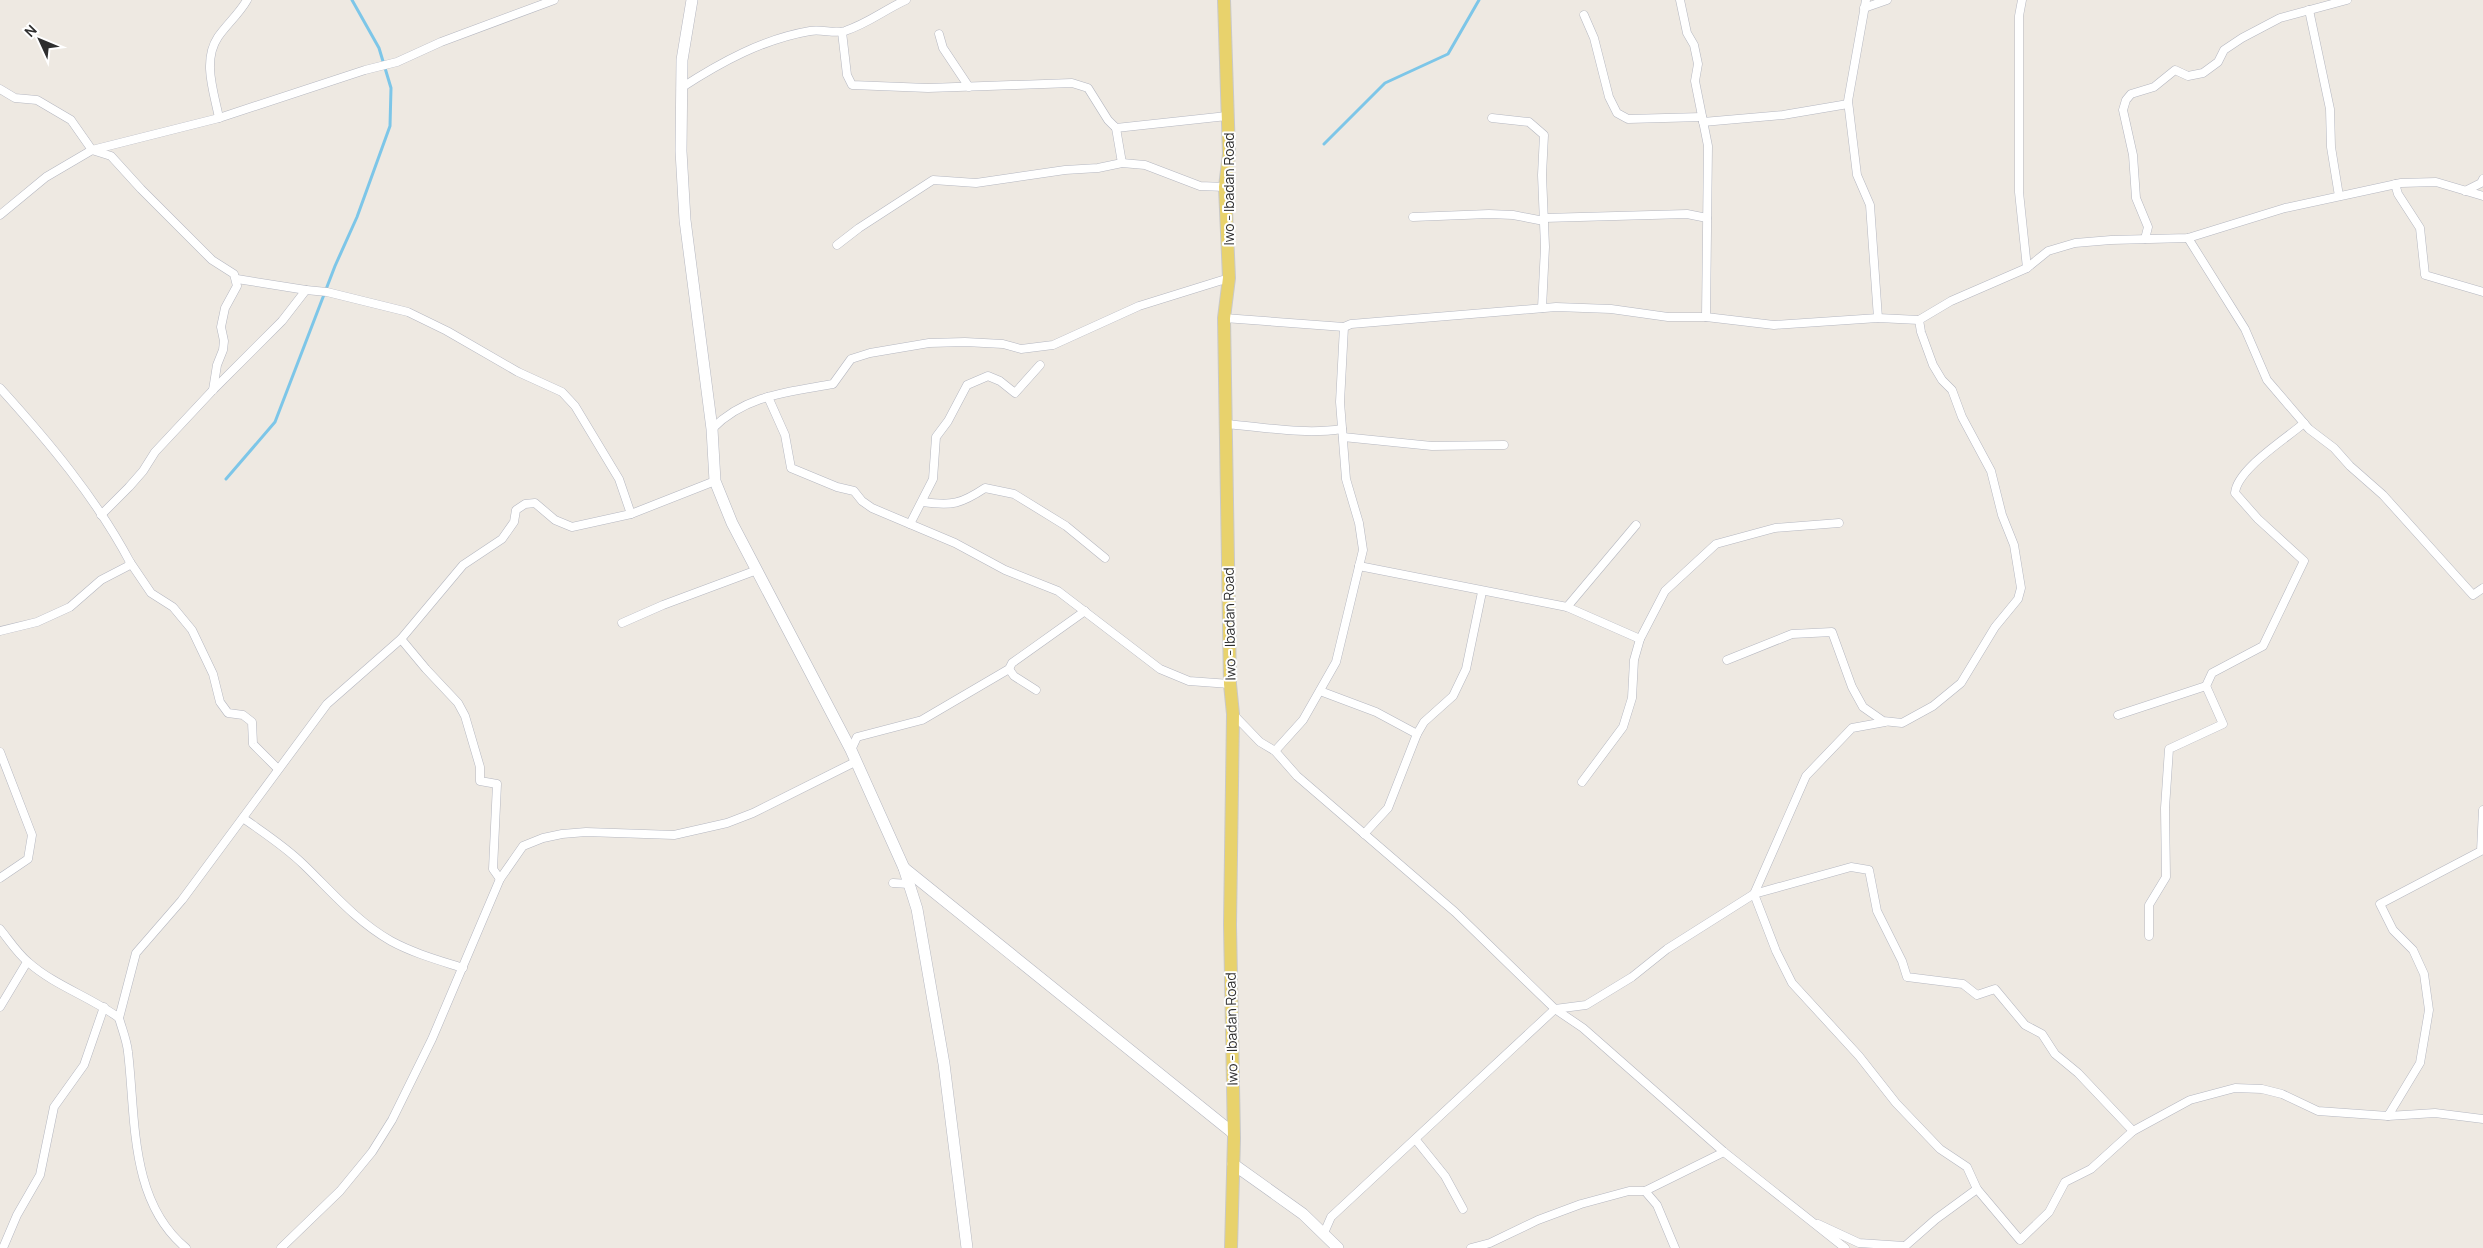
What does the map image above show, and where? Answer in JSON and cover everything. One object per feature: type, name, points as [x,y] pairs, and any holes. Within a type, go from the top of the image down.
[{"type":"main road","name":"Iwo - Ibadan Road","points":[[1224,0],[1228,154],[1225,187],[1229,278],[1224,318],[1230,684],[1233,714],[1230,934],[1233,1133],[1231,1248]]},
{"type":"street","points":[[219,118],[210,67],[210,55],[218,36],[248,0]]},
{"type":"street","points":[[0,215],[46,177],[92,150],[219,118],[365,70],[397,62],[441,42],[554,0]]},
{"type":"street","points":[[692,0],[685,37],[681,88],[685,220],[712,429],[716,481],[732,523],[851,750],[904,868],[917,909],[943,1054],[968,1248]]},
{"type":"street","points":[[681,88],[718,64],[763,43],[812,30],[842,32],[870,22],[890,4],[906,0]]},
{"type":"street","points":[[1680,0],[1687,33],[1694,45],[1698,64],[1695,81],[1708,146],[1706,317]]},
{"type":"street","points":[[1878,318],[1870,205],[1858,176],[1848,104],[1865,4],[1887,0]]},
{"type":"street","points":[[2022,0],[2019,16],[2019,192],[2027,268]]},
{"type":"street","points":[[2145,239],[2148,227],[2136,198],[2133,155],[2123,110],[2126,100],[2131,94],[2154,86],[2175,70],[2188,76],[2203,73],[2218,62],[2224,50],[2280,18],[2347,0]]},
{"type":"street","points":[[2310,10],[2330,109],[2331,147],[2339,196]]},
{"type":"street","points":[[1584,16],[1594,38],[1610,97],[1617,113],[1628,119],[1702,119],[1783,115],[1848,104]]},
{"type":"street","points":[[842,32],[847,75],[852,85],[928,88],[1072,83],[1082,85],[1088,88],[1108,120],[1116,128],[1122,163]]},
{"type":"street","points":[[939,34],[943,48],[969,87]]},
{"type":"street","points":[[0,90],[16,98],[37,100],[71,120],[92,150],[111,156],[212,260],[234,274],[238,286],[226,308],[221,327],[223,350],[217,365],[212,390]]},
{"type":"street","points":[[1116,128],[1227,116]]},
{"type":"street","points":[[1492,118],[1529,122],[1544,135],[1542,176],[1544,219],[1542,308]]},
{"type":"street","points":[[837,245],[859,228],[933,180],[976,183],[1065,170],[1098,168],[1122,163],[1145,164],[1200,186],[1225,187]]},
{"type":"street","points":[[2465,191],[2481,183],[2483,179]]},
{"type":"street","points":[[1224,318],[1344,327],[1351,324],[1404,318],[1542,308],[1611,309],[1668,317],[1706,317],[1774,325],[1878,318],[1919,320],[1951,301],[2027,268],[2048,251],[2075,243],[2188,238],[2284,208],[2395,184],[2436,182],[2483,196]]},
{"type":"street","points":[[2395,184],[2398,194],[2420,228],[2425,275],[2483,292]]},
{"type":"street","points":[[1413,217],[1434,218],[1489,214],[1544,219],[1687,214],[1707,218]]},
{"type":"street","points":[[2188,238],[2245,329],[2267,380],[2304,423],[2334,448],[2350,466],[2383,495],[2473,595],[2483,588]]},
{"type":"street","points":[[712,429],[725,416],[748,403],[793,389],[833,384],[851,359],[870,353],[929,344],[965,342],[1003,344],[1022,349],[1053,345],[1139,306],[1229,278]]},
{"type":"street","points":[[237,280],[327,292],[408,312],[447,331],[518,372],[562,392],[575,406],[619,479],[631,514]]},
{"type":"street","points":[[101,515],[129,487],[143,471],[155,452],[212,390],[282,321],[306,290]]},
{"type":"street","points":[[1919,320],[1921,332],[1933,365],[1942,380],[1952,390],[1966,425],[1991,471],[2002,515],[2014,545],[2021,588],[2018,599],[1995,627],[1960,683],[1950,694],[1902,723],[1889,722],[1852,728],[1806,776],[1754,894],[1776,951],[1792,983],[1859,1056],[1896,1103],[1940,1149],[1967,1166],[1977,1189],[2022,1244],[2049,1212],[2065,1182],[2091,1169],[2133,1131],[2190,1100],[2235,1088],[2262,1089],[2282,1094],[2318,1111],[2388,1116],[2435,1113],[2483,1119]]},
{"type":"street","points":[[1275,751],[1303,720],[1336,662],[1363,550],[1359,522],[1346,479],[1340,402],[1344,327]]},
{"type":"street","points":[[910,524],[923,502],[933,479],[936,437],[948,421],[967,385],[988,376],[1000,381],[1015,392],[1040,365]]},
{"type":"street","points":[[1,390],[48,441],[101,515],[151,593],[174,607],[192,630],[212,674],[220,702],[228,713],[243,715],[252,722],[253,744],[278,769]]},
{"type":"street","points":[[768,397],[785,435],[791,468],[837,487],[854,491],[862,501],[872,508],[955,542],[1005,570],[1058,591],[1160,669],[1189,680],[1230,684]]},
{"type":"street","points":[[2118,715],[2206,686],[2212,673],[2263,646],[2304,561],[2258,519],[2235,493],[2236,484],[2253,465],[2304,423]]},
{"type":"street","points":[[1226,424],[1291,428],[1317,433],[1343,433],[1432,446],[1504,445]]},
{"type":"street","points":[[186,1248],[156,1212],[135,1144],[128,1050],[119,1018],[136,952],[182,900],[327,704],[401,639],[463,565],[502,539],[514,522],[516,510],[525,504],[535,503],[555,520],[572,527],[631,514],[716,481]]},
{"type":"street","points":[[923,502],[948,505],[966,501],[985,488],[1014,494],[1066,526],[1105,558]]},
{"type":"street","points":[[1582,782],[1623,727],[1632,698],[1634,660],[1640,639],[1665,591],[1716,544],[1775,528],[1838,522]]},
{"type":"street","points":[[1567,607],[1636,525]]},
{"type":"street","points":[[0,631],[37,622],[70,607],[101,580],[128,566],[130,562]]},
{"type":"street","points":[[1359,566],[1482,592],[1567,607],[1640,639]]},
{"type":"street","points":[[622,623],[663,605],[757,570]]},
{"type":"street","points":[[1364,834],[1388,808],[1416,734],[1424,722],[1453,696],[1466,669],[1482,592]]},
{"type":"street","points":[[851,750],[857,737],[922,720],[1009,669],[1012,663],[1085,611]]},
{"type":"street","points":[[1727,660],[1792,634],[1832,632],[1852,687],[1863,707],[1876,717],[1889,722]]},
{"type":"street","points":[[401,639],[426,669],[458,702],[465,716],[480,766],[480,781],[497,784],[493,869],[500,879]]},
{"type":"street","points":[[1009,669],[1014,676],[1036,690]]},
{"type":"street","points":[[2149,936],[2149,905],[2166,877],[2165,808],[2169,749],[2223,724],[2206,686]]},
{"type":"street","points":[[1320,691],[1376,712],[1416,734]]},
{"type":"street","points":[[1233,714],[1260,742],[1275,751],[1297,776],[1455,912],[1555,1009],[1583,1028],[1724,1152],[1845,1248]]},
{"type":"street","points":[[0,752],[32,835],[28,859],[0,878]]},
{"type":"street","points":[[281,1248],[340,1191],[387,1128],[432,1039],[500,879],[523,846],[543,838],[586,832],[674,835],[727,823],[753,813],[855,762]]},
{"type":"street","points":[[2388,1116],[2420,1063],[2429,1010],[2424,974],[2413,950],[2393,930],[2380,904],[2481,851],[2483,810]]},
{"type":"street","points":[[243,818],[303,864],[332,895],[372,929],[392,941],[424,955],[463,968]]},
{"type":"street","points":[[1324,1233],[1331,1217],[1555,1009],[1586,1004],[1632,977],[1667,949],[1754,894],[1851,867],[1870,870],[1877,911],[1902,961],[1907,976],[1963,984],[1977,995],[1995,989],[2025,1025],[2042,1034],[2055,1054],[2078,1073],[2133,1131]]},
{"type":"street","points":[[904,868],[1233,1133]]},
{"type":"street","points":[[893,884],[909,884]]},
{"type":"street","points":[[0,929],[27,962],[65,988],[104,1007],[119,1018]]},
{"type":"street","points":[[0,1007],[27,962]]},
{"type":"street","points":[[3,1248],[17,1215],[40,1174],[54,1107],[84,1065],[104,1007]]},
{"type":"street","points":[[1416,1140],[1445,1176],[1463,1209]]},
{"type":"street","points":[[1472,1248],[1490,1243],[1538,1220],[1581,1204],[1629,1191],[1645,1191],[1724,1152]]},
{"type":"street","points":[[1233,1164],[1303,1214],[1338,1248]]},
{"type":"street","points":[[1813,1222],[1859,1243],[1903,1247],[1936,1219],[1977,1189]]},
{"type":"street","points":[[1645,1191],[1657,1205],[1675,1248]]},
{"type":"waterway","points":[[226,479],[275,422],[335,266],[357,217],[390,126],[391,88],[379,48],[352,0]]},
{"type":"waterway","points":[[1324,144],[1385,83],[1448,54],[1479,0]]}]
